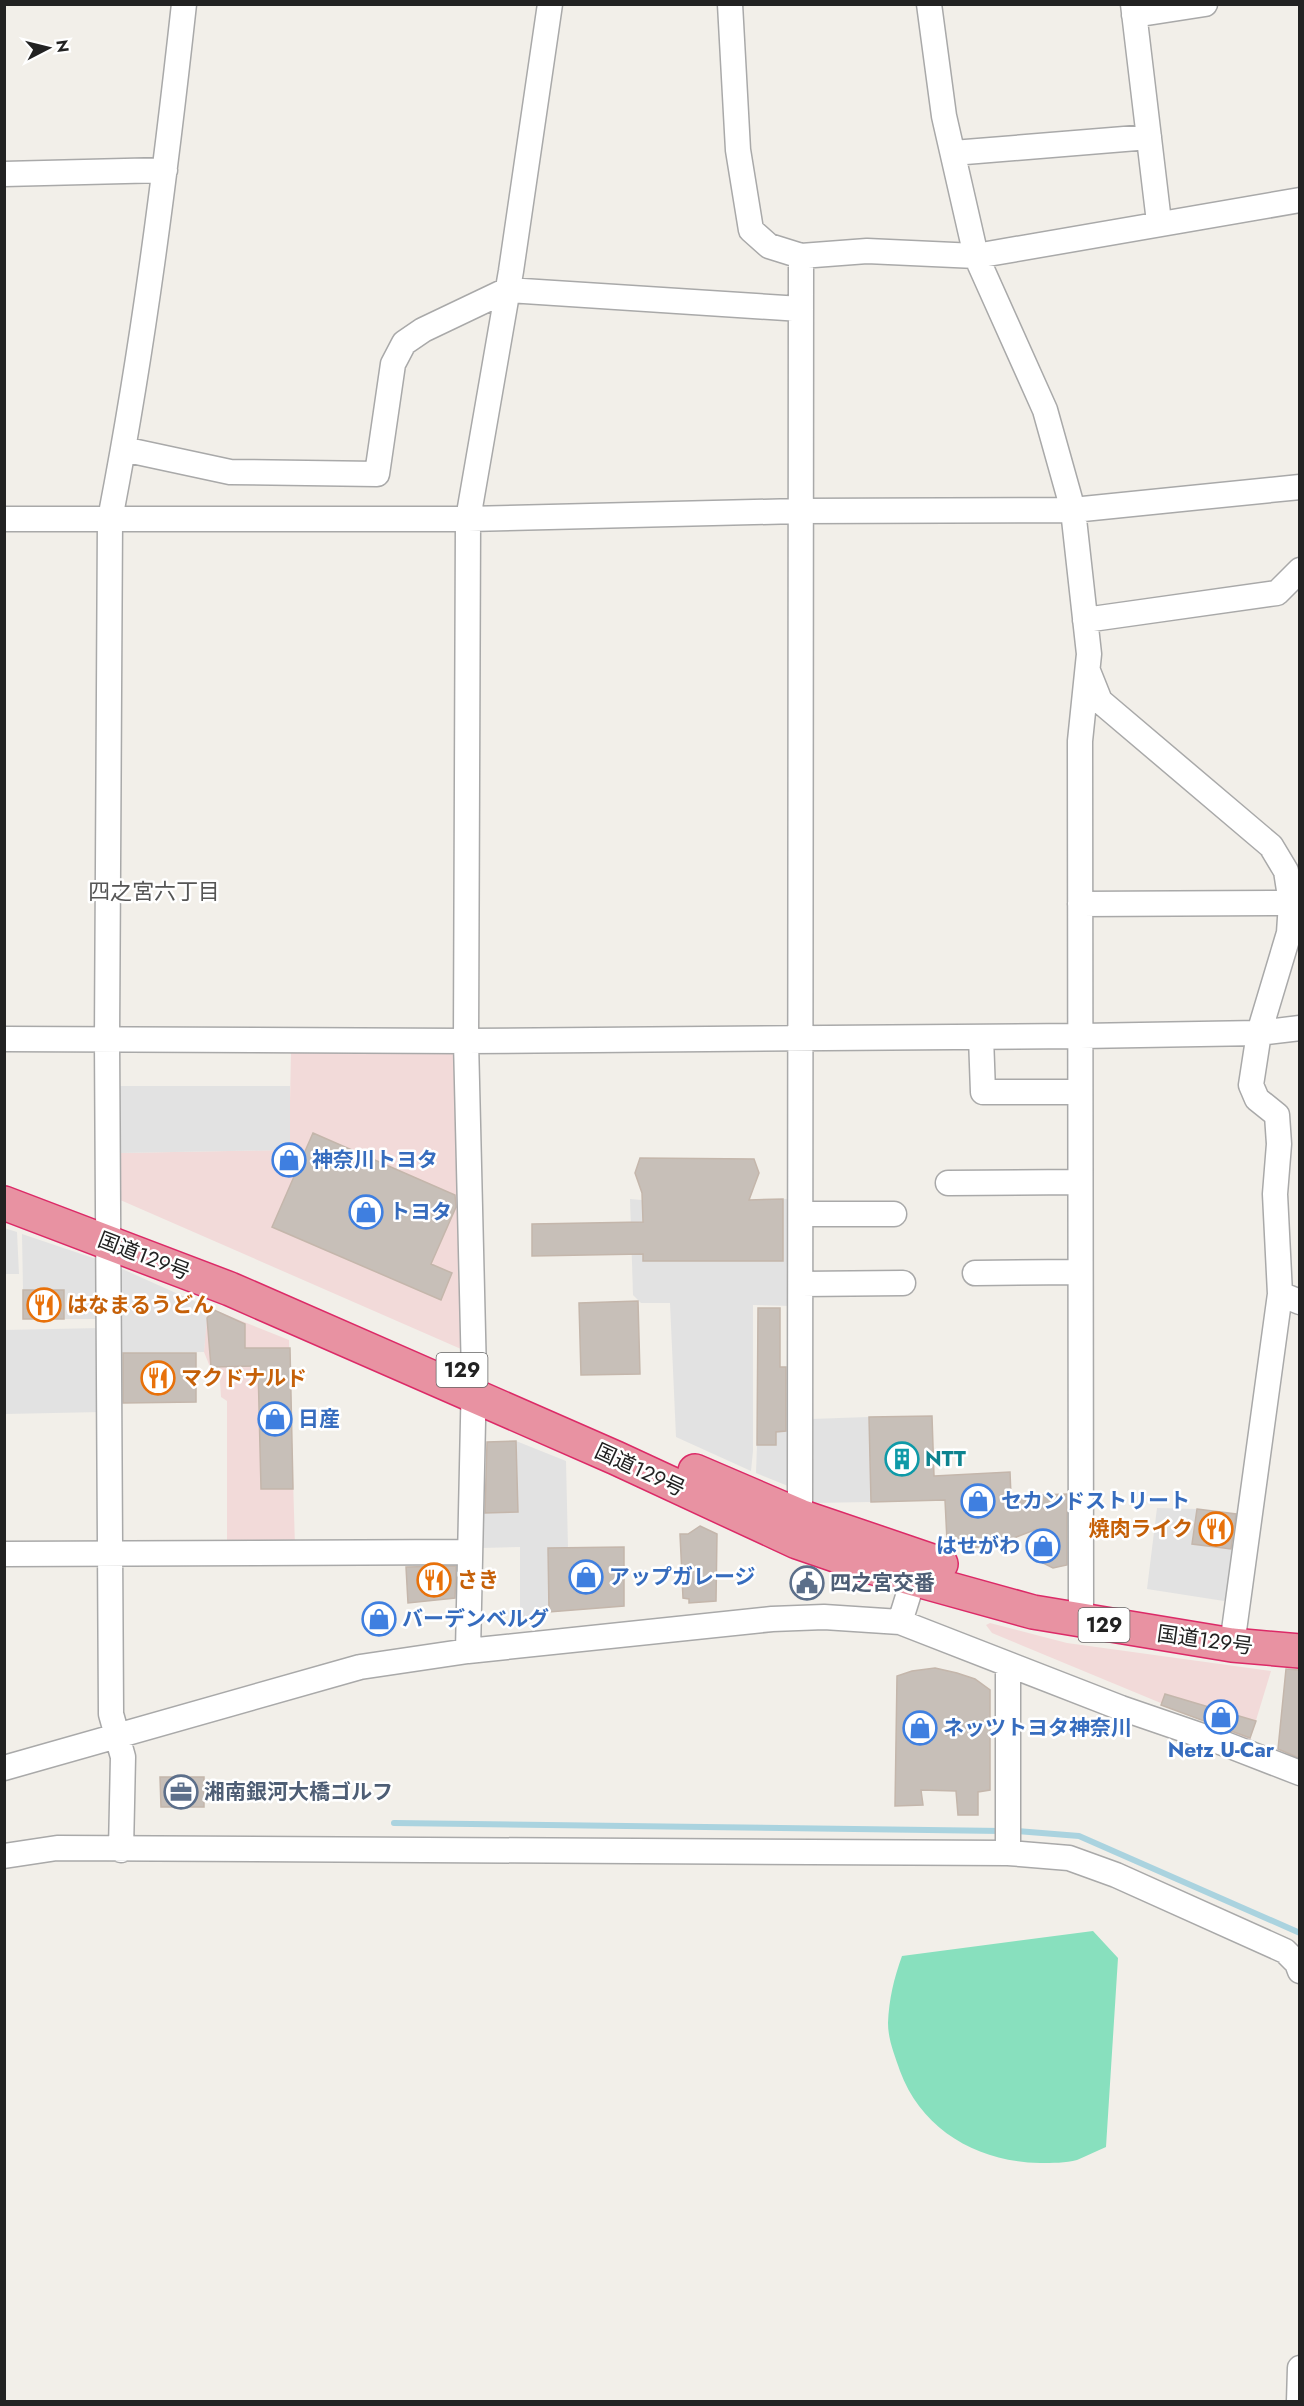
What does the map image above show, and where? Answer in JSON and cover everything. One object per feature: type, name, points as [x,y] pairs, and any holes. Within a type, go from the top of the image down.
[{"type":"highway","name":"国道129号","points":[[4,1182],[230,1289],[800,1516],[916,1569],[1033,1612],[1081,1610],[1234,1634],[1299,1651]]},
{"type":"highway","name":"国道129号","points":[[4,1203],[108,1230]]},
{"type":"highway","name":"国道129号","points":[[473,1385],[616,1458],[797,1542],[916,1569]]},
{"type":"highway","name":"国道129号","points":[[1234,1634],[1299,1630]]},
{"type":"street","points":[[122,1850],[123,1757],[111,1714],[107,1040],[110,519],[123,449],[165,170],[184,4]]},
{"type":"street","points":[[468,1651],[473,1385],[466,1041],[468,519],[507,290],[550,4]]},
{"type":"street","points":[[730,4],[738,150],[750,230],[769,246],[781,252],[801,256],[867,251],[976,256],[1160,222],[1299,200]]},
{"type":"street","points":[[928,4],[944,116],[976,256],[1045,410],[1073,510],[1089,654],[1080,741],[1081,1610]]},
{"type":"street","points":[[1160,222],[1134,10],[1205,4]]},
{"type":"street","points":[[953,153],[1149,137]]},
{"type":"street","points":[[4,174],[165,170]]},
{"type":"street","points":[[800,1516],[801,256]]},
{"type":"street","points":[[123,449],[230,472],[377,474],[393,364],[404,343],[423,330],[507,290],[801,309]]},
{"type":"street","points":[[4,519],[468,519],[799,511],[1073,510],[1299,487]]},
{"type":"street","points":[[1085,620],[1277,593],[1299,570]]},
{"type":"street","points":[[1087,669],[1100,701],[1271,846],[1286,871],[1291,903],[1289,933],[1259,1033],[1251,1085],[1257,1098],[1277,1115],[1279,1144],[1275,1194],[1290,1298],[1234,1634]]},
{"type":"street","points":[[1080,904],[1291,903]]},
{"type":"street","points":[[4,1039],[466,1041],[981,1037],[1259,1033],[1299,1028]]},
{"type":"street","points":[[981,1037],[983,1092],[1080,1092]]},
{"type":"street","points":[[948,1183],[1080,1182]]},
{"type":"street","points":[[801,1214],[894,1214]]},
{"type":"street","points":[[975,1273],[1080,1272]]},
{"type":"street","points":[[801,1284],[903,1283]]},
{"type":"street","points":[[4,1554],[469,1552]]},
{"type":"street","points":[[900,1622],[916,1569]]},
{"type":"street","points":[[4,1768],[360,1667],[468,1651],[772,1619],[824,1617],[900,1622],[1008,1665],[1299,1773]]},
{"type":"street","points":[[1008,1665],[1008,1853]]},
{"type":"street","points":[[4,1856],[57,1848],[1008,1853],[1069,1858],[1116,1875],[1285,1951],[1299,1964]]},
{"type":"street","points":[[1299,2368],[1299,2402]]},
{"type":"shaded area","name":"トヨタ","points":[[291,1052],[456,1053],[461,1349],[118,1199],[120,1153],[289,1150]]},
{"type":"shaded area","points":[[119,1086],[290,1086],[290,1150],[120,1153]]},
{"type":"shaded area","points":[[630,1199],[642,1200],[643,1261],[783,1261],[783,1199],[793,1199],[793,1306],[753,1305],[751,1471],[676,1437],[670,1303],[641,1303],[633,1295]]},
{"type":"shaded area","points":[[4,1228],[17,1232],[19,1274],[5,1274]]},
{"type":"shaded area","points":[[22,1234],[102,1261],[103,1319],[64,1319],[64,1290],[23,1290]]},
{"type":"shaded area","points":[[120,1268],[214,1310],[207,1318],[204,1352],[120,1353]]},
{"type":"shaded area","name":"日産","points":[[214,1310],[289,1340],[295,1547],[227,1547],[227,1401],[221,1397],[219,1367],[210,1367],[204,1352],[206,1318]]},
{"type":"shaded area","points":[[101,1328],[102,1412],[5,1414],[4,1330]]},
{"type":"shaded area","points":[[869,1417],[871,1502],[811,1503],[810,1419]]},
{"type":"shaded area","points":[[793,1431],[793,1488],[756,1473],[757,1445],[776,1445],[776,1432]]},
{"type":"shaded area","points":[[516,1441],[566,1461],[568,1548],[548,1548],[549,1612],[520,1619],[520,1547],[480,1548],[482,1513],[518,1512]]},
{"type":"shaded area","points":[[1157,1508],[1197,1509],[1192,1544],[1236,1550],[1229,1593],[1224,1601],[1147,1589]]},
{"type":"shaded area","points":[[990,1623],[1067,1643],[1271,1671],[1250,1740],[992,1633],[986,1625]]},
{"type":"green space","points":[[1093,1931],[1118,1958],[1106,2147],[1077,2160],[1040,2163],[995,2157],[955,2139],[923,2111],[910,2092],[892,2048],[888,2029],[889,2006],[902,1956]]},
{"type":"building","name":"トヨタ","points":[[313,1133],[455,1195],[456,1207],[431,1264],[452,1273],[441,1300],[272,1227]]},
{"type":"building","points":[[640,1158],[754,1159],[759,1173],[749,1200],[783,1199],[783,1261],[643,1261],[643,1254],[532,1256],[532,1224],[643,1222],[642,1193],[635,1173]]},
{"type":"building","name":"はなまるうどん","points":[[23,1290],[64,1290],[64,1319],[23,1319]]},
{"type":"building","points":[[638,1301],[640,1374],[581,1375],[579,1303]]},
{"type":"building","points":[[758,1308],[780,1308],[780,1367],[786,1367],[786,1431],[776,1432],[776,1445],[757,1445]]},
{"type":"building","name":"日産","points":[[214,1310],[245,1324],[245,1348],[290,1348],[293,1489],[261,1489],[258,1366],[211,1367],[207,1318]]},
{"type":"building","name":"マクドナルド","points":[[123,1353],[196,1353],[196,1402],[123,1403]]},
{"type":"building","points":[[932,1416],[934,1476],[1010,1472],[1011,1496],[1067,1494],[1067,1565],[1053,1568],[1037,1560],[1037,1529],[993,1546],[969,1548],[947,1541],[945,1500],[871,1502],[869,1417]]},
{"type":"building","points":[[516,1441],[518,1512],[485,1513],[487,1442]]},
{"type":"building","name":"焼肉ライク","points":[[1197,1509],[1236,1514],[1231,1549],[1192,1544]]},
{"type":"building","points":[[700,1526],[717,1534],[716,1601],[689,1603],[689,1599],[683,1598],[680,1534],[688,1534]]},
{"type":"building","name":"アップガレージ","points":[[624,1547],[624,1606],[549,1612],[548,1548]]},
{"type":"building","points":[[456,1566],[455,1598],[408,1603],[406,1567]]},
{"type":"building","points":[[935,1668],[975,1679],[990,1690],[990,1790],[978,1792],[978,1815],[958,1815],[956,1791],[921,1790],[923,1805],[895,1806],[897,1676],[912,1671]]},
{"type":"building","points":[[1286,1669],[1299,1670],[1299,1758],[1278,1749]]},
{"type":"building","points":[[1165,1694],[1256,1721],[1250,1738],[1161,1705]]},
{"type":"building","points":[[160,1777],[204,1777],[204,1807],[161,1807]]},
{"type":"waterway","points":[[394,1823],[1002,1831]]},
{"type":"waterway","points":[[1017,1831],[1079,1836],[1300,1933]]},
{"type":"place","name":"神奈川トヨタ","points":[[289,1160]]},
{"type":"place","name":"トヨタ","points":[[366,1212]]},
{"type":"place","name":"はなまるうどん","points":[[44,1305]]},
{"type":"place","name":"マクドナルド","points":[[158,1378]]},
{"type":"place","name":"日産","points":[[275,1419]]},
{"type":"place","name":"NTT","points":[[902,1459]]},
{"type":"place","name":"セカンドストリート","points":[[978,1501]]},
{"type":"place","name":"焼肉ライク","points":[[1216,1529]]},
{"type":"place","name":"はせがわ","points":[[1043,1546]]},
{"type":"place","name":"アップガレージ","points":[[586,1577]]},
{"type":"place","name":"さき","points":[[434,1580]]},
{"type":"place","name":"四之宮交番","points":[[807,1583]]},
{"type":"place","name":"バーデンベルグ","points":[[379,1619]]},
{"type":"place","name":"Netz U-Car","points":[[1221,1717]]},
{"type":"place","name":"ネッツトヨタ神奈川","points":[[920,1728]]},
{"type":"place","name":"湘南銀河大橋ゴルフ","points":[[181,1792]]},
{"type":"district","name":"四之宮六丁目","points":[[154,891]]}]
